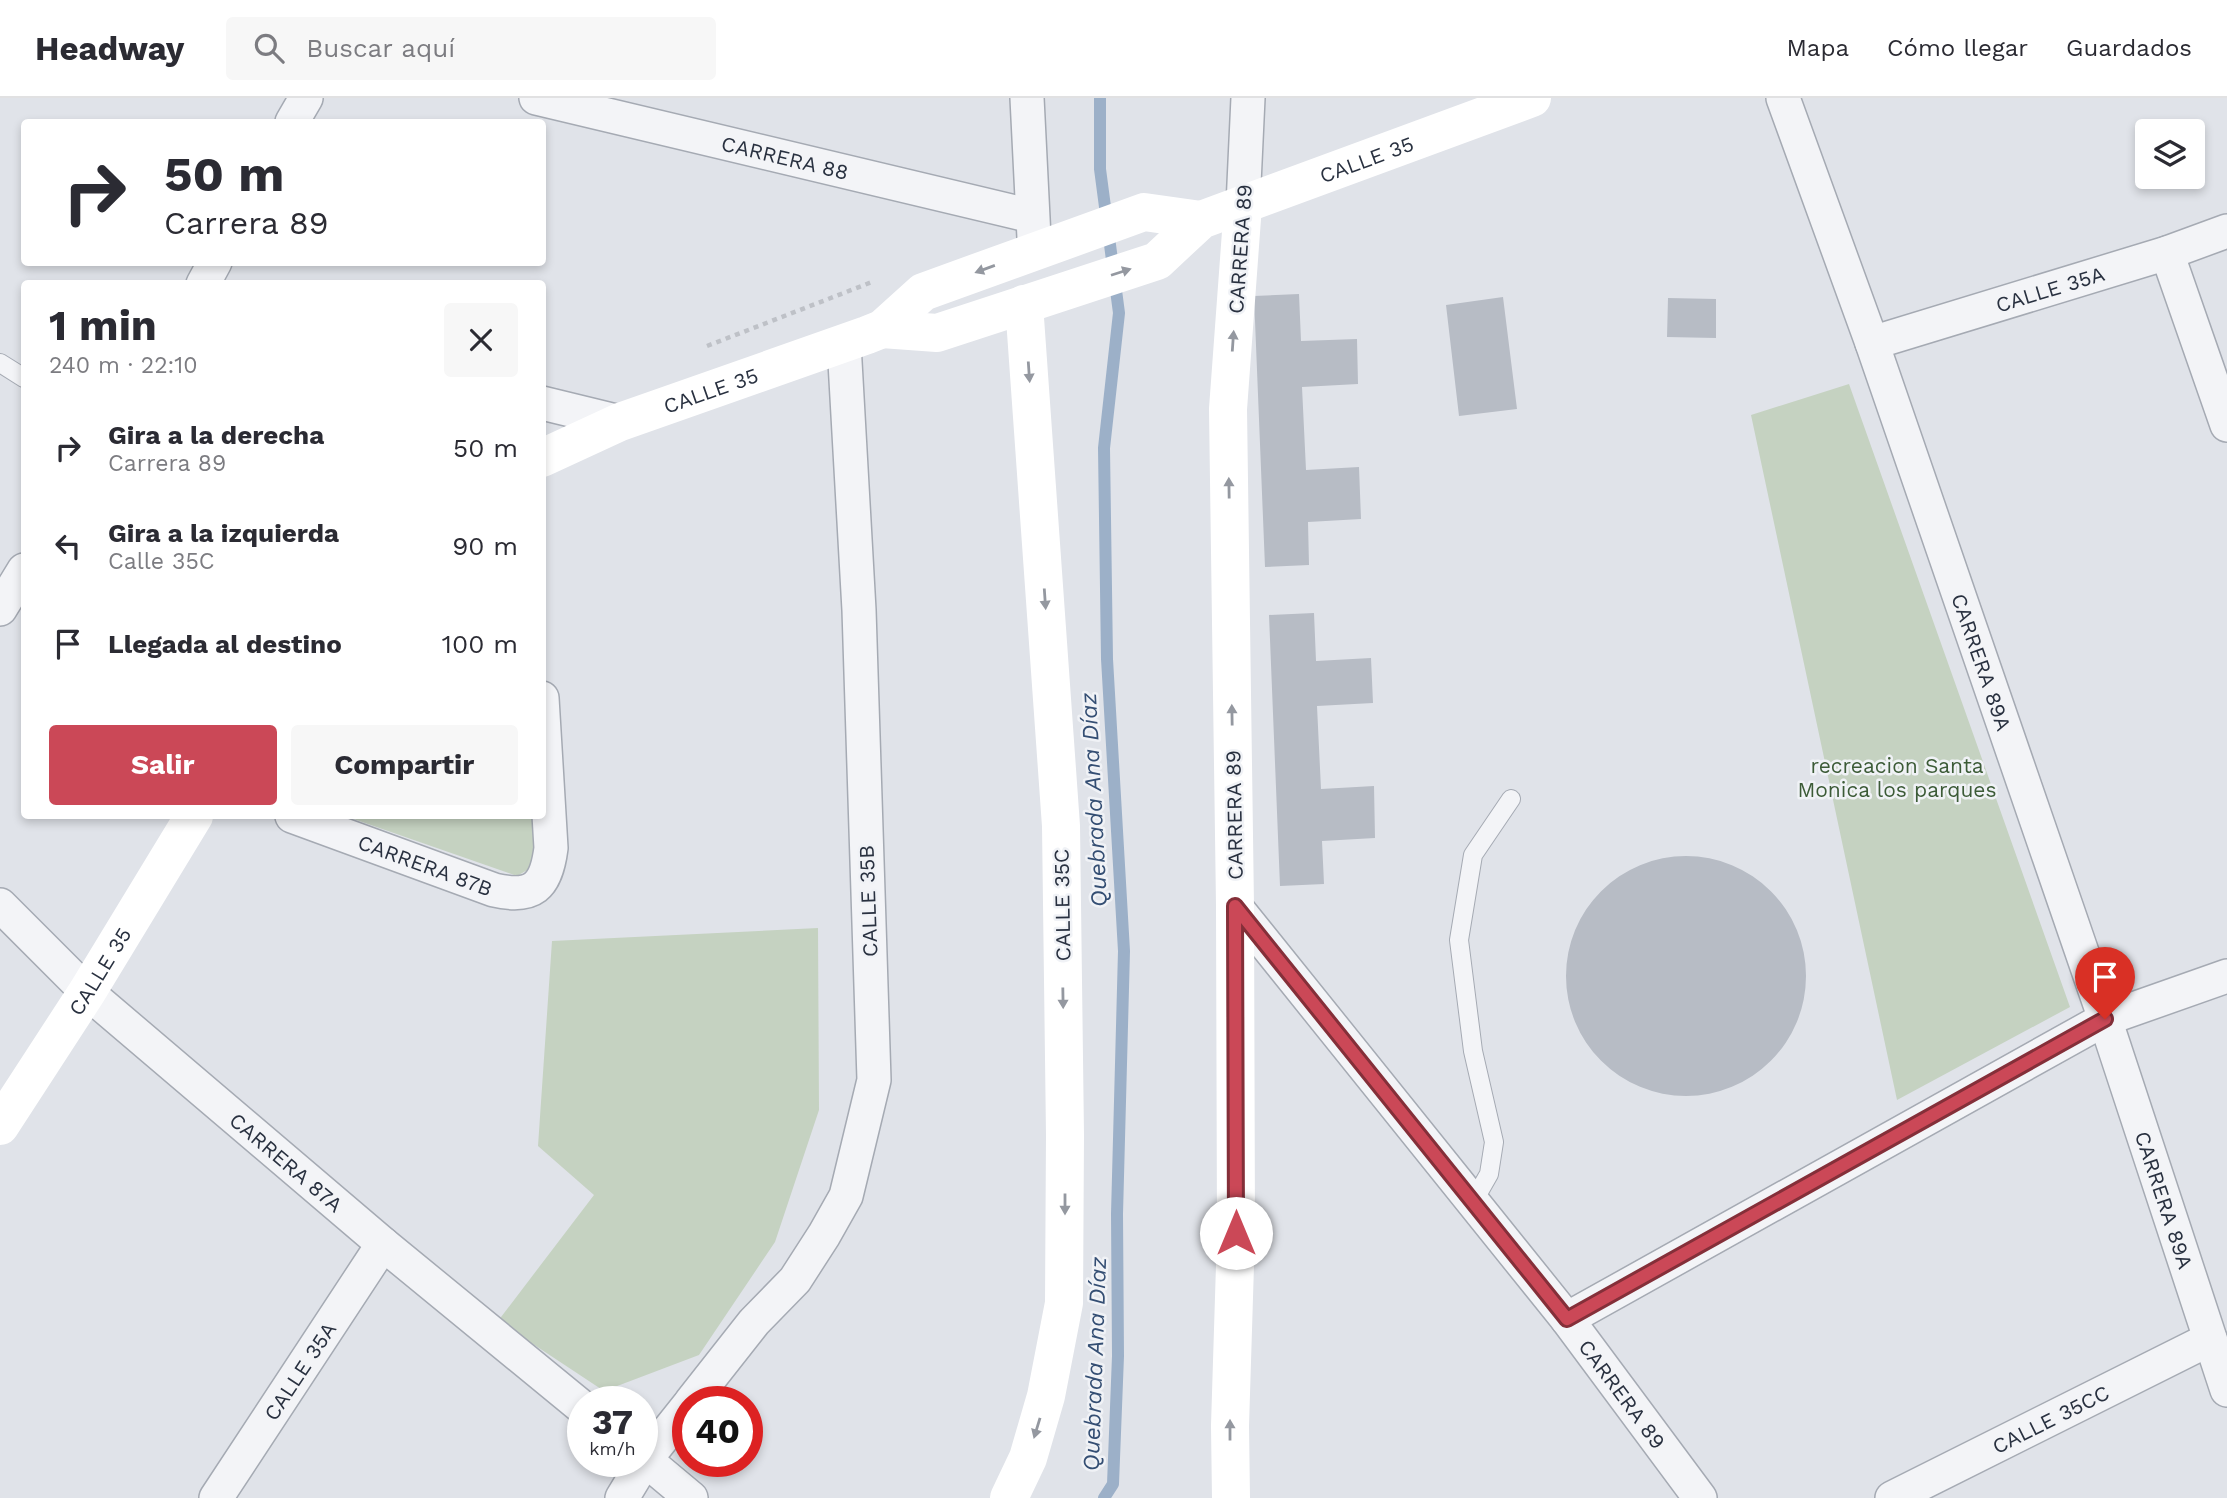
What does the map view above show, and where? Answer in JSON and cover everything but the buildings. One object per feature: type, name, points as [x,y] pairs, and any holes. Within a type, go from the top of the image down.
[{"type":"street","points":[[294,119],[306,98]]},
{"type":"street","name":"CARRERA 88","points":[[536,98],[1033,218]]},
{"type":"street","points":[[1027,98],[1033,218]]},
{"type":"street","name":"CARRERA 89","points":[[1248,98],[1244,205],[1228,409],[1235,906],[1567,1319],[1700,1498]]},
{"type":"street","name":"CALLE 35","points":[[882,329],[937,333],[1157,261],[1201,220],[1532,98]]},
{"type":"street","name":"CARRERA 89A","points":[[1783,98],[1872,343],[2105,1019],[2227,1390]]},
{"type":"street","name":"CALLE 35","points":[[546,456],[620,422],[882,329],[923,292],[1033,218],[1073,237],[1144,212],[1201,220]]},
{"type":"street","name":"CALLE 35A","points":[[1872,343],[2167,253],[2227,231]]},
{"type":"street","points":[[2167,253],[2227,425]]},
{"type":"street","name":"CALLE 35C","points":[[1009,1498],[1028,1458],[1046,1396],[1064,1303],[1061,825],[1024,304]]},
{"type":"street","name":"CALLE 35B","points":[[704,1386],[754,1322],[794,1280],[846,1196],[873,1080],[859,610],[844,344]]},
{"type":"street","points":[[546,404],[620,422]]},
{"type":"street","points":[[0,609],[21,575]]},
{"type":"street","name":"CARRERA 87B","points":[[300,819],[494,890],[513,895],[525,894],[540,883],[548,867],[551,848],[546,765]]},
{"type":"street","name":"CALLE 35","points":[[0,1126],[87,992],[192,819]]},
{"type":"street","name":"CARRERA 87A","points":[[0,905],[87,992],[383,1244],[567,1395]]},
{"type":"street","points":[[1231,1498],[1230,1426],[1236,1233],[1235,906]]},
{"type":"street","points":[[1567,1319],[2105,1019],[2227,976]]},
{"type":"street","name":"CALLE 35A","points":[[216,1498],[383,1244]]},
{"type":"street","name":"CALLE 35CC","points":[[1892,1498],[2210,1339]]},
{"type":"street","points":[[658,1441],[672,1425]]},
{"type":"street","points":[[658,1470],[691,1498]]},
{"type":"street","points":[[622,1498],[634,1477]]},
{"type":"lane","points":[[0,363],[21,376]]},
{"type":"lane","points":[[1473,1202],[1489,1174],[1494,1142],[1473,1051],[1458,940],[1473,855],[1511,799]]},
{"type":"path","points":[[703,347],[878,279]]},
{"type":"green space","name":"recreacion Santa Monica los parques","points":[[1849,384],[2070,1007],[1897,1100],[1751,415]]},
{"type":"green space","points":[[354,819],[532,819],[536,865],[517,876]]},
{"type":"green space","points":[[818,928],[819,1110],[775,1242],[699,1355],[617,1386],[596,1386],[498,1321],[594,1195],[538,1146],[552,941]]},
{"type":"waterway","name":"Quebrada Ana Díaz","points":[[1100,98],[1100,169],[1119,313],[1104,448],[1107,659],[1124,951],[1117,1214],[1118,1356],[1113,1484],[1104,1498]]},
{"type":"route","points":[[1236,1233],[1235,906],[1567,1319],[2105,1019]]}]
